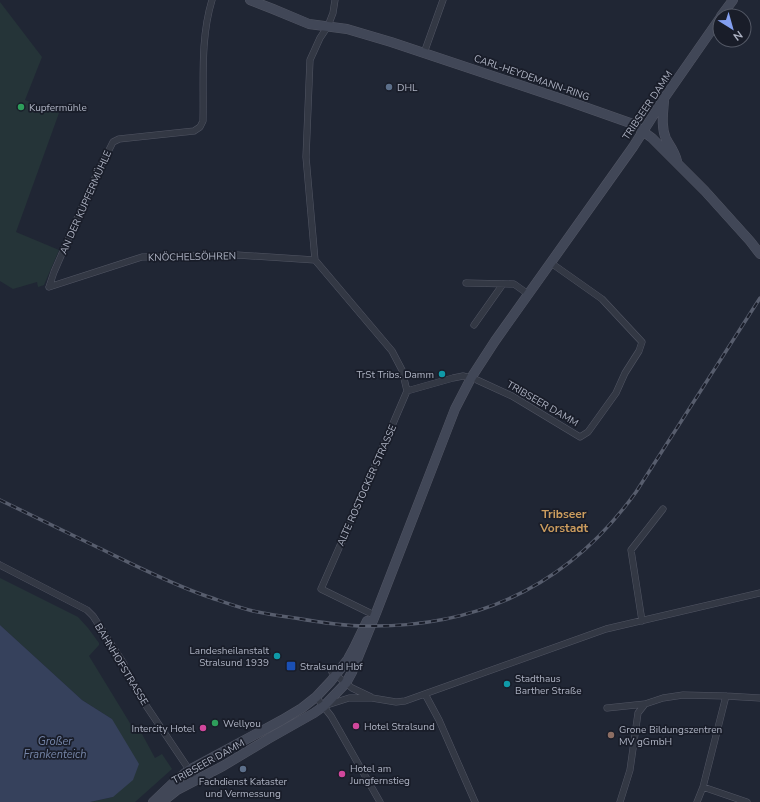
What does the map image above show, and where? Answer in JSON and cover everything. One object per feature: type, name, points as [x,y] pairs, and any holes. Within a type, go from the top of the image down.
[{"type":"main road","name":"CARL-HEYDEMANN-RING","points":[[250,0],[273,8],[309,24],[347,30],[391,42],[633,124],[652,138],[677,163],[719,207],[760,254]]},
{"type":"main road","name":"TRIBSEER DAMM","points":[[162,802],[177,790],[223,766],[314,713],[324,706],[346,683],[352,672],[455,409],[471,378],[495,341],[551,263],[712,30]]},
{"type":"main road","points":[[665,97],[662,116],[664,129],[666,139],[675,154],[677,163]]},
{"type":"main road","name":"TRIBSEER DAMM","points":[[153,802],[189,770],[282,720],[302,708],[316,697],[348,659],[390,576]]},
{"type":"street","name":"AN DER KUPFERMÜHLE","points":[[49,287],[93,182],[113,142],[119,139],[194,131],[200,127],[203,121],[204,46],[206,24],[212,0]]},
{"type":"street","points":[[335,0],[333,13],[328,26],[320,38],[310,60],[306,157],[315,260],[392,351],[402,370],[407,391],[471,378]]},
{"type":"street","points":[[424,53],[443,0]]},
{"type":"street","name":"KNÖCHELSÖHREN","points":[[49,287],[142,257],[237,255],[315,260]]},
{"type":"street","name":"TRIBSEER DAMM","points":[[471,378],[512,396],[580,437],[588,432],[616,393],[625,373],[639,351],[642,342],[602,299],[551,263]]},
{"type":"street","points":[[466,283],[514,284],[528,294]]},
{"type":"street","points":[[474,325],[503,284]]},
{"type":"street","name":"ALTE ROSTOCKER STRASSE","points":[[370,613],[321,589],[368,484],[407,391]]},
{"type":"street","points":[[642,621],[631,550],[663,509]]},
{"type":"street","name":"BAHNHOFSTRASSE","points":[[0,565],[87,610],[93,616],[124,664],[126,672],[143,701],[196,780]]},
{"type":"street","points":[[324,706],[346,698],[372,698],[396,702],[405,701],[606,629],[760,592]]},
{"type":"street","points":[[334,674],[352,688],[372,698]]},
{"type":"street","points":[[425,694],[439,720],[475,802]]},
{"type":"street","points":[[607,708],[645,704],[663,698],[683,695],[760,698]]},
{"type":"street","points":[[697,802],[703,787],[726,696]]},
{"type":"street","points":[[316,697],[331,716],[380,802]]},
{"type":"street","points":[[620,802],[630,770],[638,713],[645,704]]},
{"type":"street","points":[[703,787],[747,802]]},
{"type":"shaded area","name":"Kupfermühle","points":[[0,2],[42,57],[25,100],[59,113],[16,232],[59,250],[44,285],[38,287],[37,282],[13,289],[0,281]]},
{"type":"shaded area","points":[[0,578],[78,617],[99,643],[99,645],[89,656],[136,733],[142,734],[155,758],[162,754],[172,769],[135,802],[90,802],[113,797],[112,719],[82,700],[0,625]]},
{"type":"water","name":"Großer Frankenteich","points":[[0,625],[82,700],[112,719],[139,764],[133,780],[113,797],[90,802],[0,802]]},
{"type":"railway","points":[[0,500],[165,580],[206,596],[253,611],[339,625],[356,626],[406,625],[446,619],[483,609],[518,594],[551,575],[582,552],[610,524],[636,492],[760,298]]},
{"type":"place","name":"DHL","points":[[389,87]]},
{"type":"place","name":"Kupfermühle","points":[[21,107]]},
{"type":"place","name":"TrSt Tribs. Damm","points":[[442,374]]},
{"type":"place","name":"Landesheilanstalt Stralsund 1939","points":[[277,656]]},
{"type":"place","name":"Stralsund Hbf","points":[[291,666]]},
{"type":"place","name":"Stadthaus Barther Straße","points":[[507,684]]},
{"type":"place","name":"Wellyou","points":[[215,723]]},
{"type":"place","name":"Hotel Stralsund","points":[[356,726]]},
{"type":"place","name":"Intercity Hotel","points":[[203,728]]},
{"type":"place","name":"Grone Bildungszentren MV gGmbH","points":[[611,735]]},
{"type":"place","name":"Fachdienst Kataster und Vermessung","points":[[243,769]]},
{"type":"place","name":"Hotel am Jungfernstieg","points":[[342,774]]},
{"type":"district","name":"Tribseer Vorstadt","points":[[564,521]]}]
